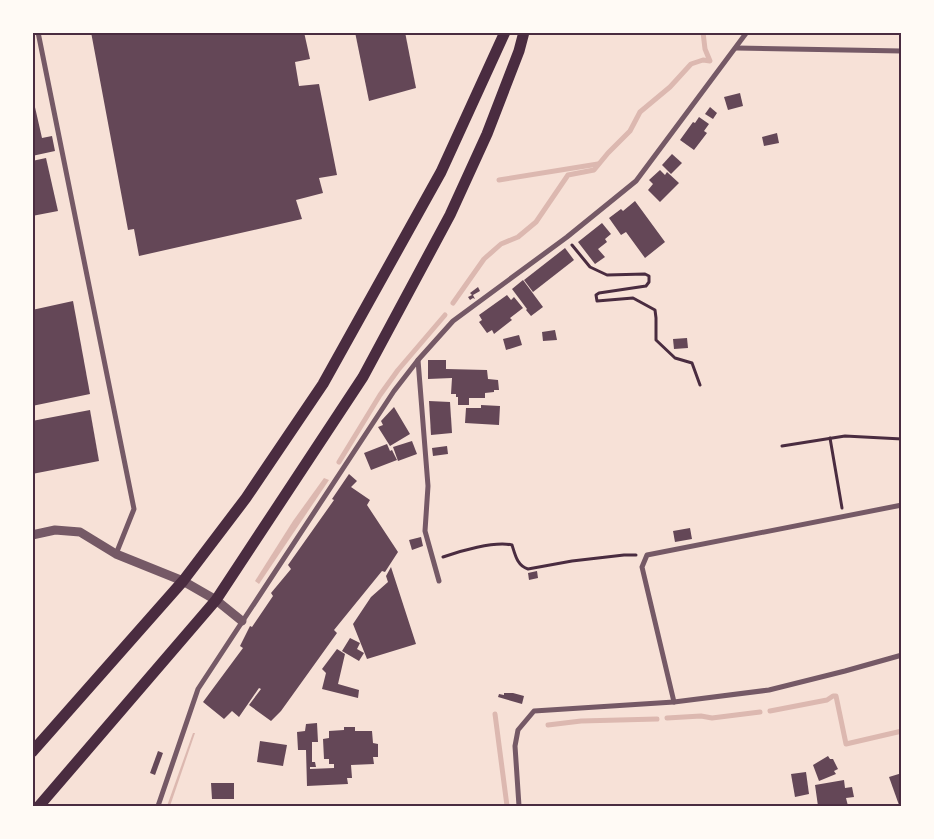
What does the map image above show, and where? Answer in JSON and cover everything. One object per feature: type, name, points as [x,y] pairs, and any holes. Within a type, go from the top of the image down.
[{"type":"highway","points":[[32,752],[183,581],[246,498],[322,384],[384,277],[441,172],[505,32]]},
{"type":"highway","points":[[40,806],[216,600],[363,377],[450,215],[487,134],[519,52],[524,32]]},
{"type":"street","points":[[38,32],[134,509],[116,554]]},
{"type":"street","points":[[158,806],[198,689],[394,391],[418,360],[453,321],[567,237],[636,181],[747,32]]},
{"type":"street","points":[[736,48],[902,51]]},
{"type":"street","points":[[418,360],[428,486],[425,531],[439,581]]},
{"type":"street","points":[[674,702],[642,567],[647,555],[902,505]]},
{"type":"street","points":[[32,535],[54,530],[80,532],[116,554],[183,581],[216,600],[242,621]]},
{"type":"street","points":[[519,806],[515,746],[518,730],[534,711],[674,702],[769,690],[902,655]]},
{"type":"path","points":[[567,237],[590,267],[607,275],[645,274],[648,276],[649,282],[646,286],[599,293],[596,295],[597,301],[633,298],[655,310],[656,340],[675,358],[692,363],[700,385]]},
{"type":"path","points":[[782,446],[845,436],[902,439]]},
{"type":"path","points":[[830,438],[844,516]]},
{"type":"path","points":[[433,560],[478,548],[506,544],[512,545],[519,563],[522,567],[528,569],[598,558],[647,555]]},
{"type":"shaded area","points":[[324,478],[329,480],[259,584],[255,581],[293,521]]},
{"type":"shaded area","points":[[193,733],[195,733],[170,806],[167,806]]},
{"type":"building","points":[[91,32],[304,32],[310,59],[295,62],[299,86],[319,84],[337,175],[319,178],[323,193],[296,200],[302,219],[139,256],[134,229],[128,230]]},
{"type":"building","points":[[355,32],[405,32],[416,88],[369,101]]},
{"type":"building","points":[[740,93],[743,106],[728,110],[724,97]]},
{"type":"building","points":[[32,94],[42,138],[52,136],[55,151],[32,156]]},
{"type":"building","points":[[710,107],[717,113],[713,119],[705,114]]},
{"type":"building","points":[[699,117],[709,124],[704,131],[707,133],[694,150],[680,140]]},
{"type":"building","points":[[777,133],[779,143],[764,146],[762,137]]},
{"type":"building","points":[[672,154],[682,163],[671,174],[662,165]]},
{"type":"building","points":[[46,158],[58,211],[32,216],[32,161]]},
{"type":"building","points":[[660,170],[665,175],[667,172],[679,183],[660,202],[648,190],[653,184],[649,180]]},
{"type":"building","points":[[635,201],[665,242],[645,258],[626,232],[621,235],[609,218],[621,209],[623,211]]},
{"type":"building","points":[[602,223],[611,234],[605,239],[607,242],[598,249],[605,257],[595,264],[578,242]]},
{"type":"building","points":[[565,248],[574,260],[533,292],[524,280]]},
{"type":"building","points":[[523,280],[543,307],[531,316],[512,289]]},
{"type":"building","points":[[478,287],[480,291],[473,295],[475,299],[470,300],[468,297],[472,295],[470,293]]},
{"type":"building","points":[[507,295],[511,300],[514,297],[523,308],[510,318],[512,320],[494,334],[492,330],[487,333],[479,322],[482,320],[479,315]]},
{"type":"building","points":[[73,301],[90,394],[32,406],[32,310]]},
{"type":"building","points":[[555,330],[557,340],[543,341],[542,332]]},
{"type":"building","points":[[519,335],[522,345],[506,350],[503,339]]},
{"type":"building","points":[[687,338],[688,348],[674,349],[673,339]]},
{"type":"building","points":[[428,360],[446,360],[446,369],[487,370],[488,379],[498,380],[499,390],[485,393],[485,398],[469,398],[469,405],[458,405],[458,397],[456,397],[456,394],[451,394],[452,378],[428,379]]},
{"type":"building","points":[[429,401],[450,402],[452,433],[431,435]]},
{"type":"building","points":[[481,405],[500,406],[499,425],[465,423],[466,408],[481,408]]},
{"type":"building","points":[[394,407],[410,434],[390,446],[378,427],[383,425],[381,421]]},
{"type":"building","points":[[90,410],[99,461],[32,474],[32,421]]},
{"type":"building","points":[[412,441],[417,454],[398,461],[393,447]]},
{"type":"building","points":[[387,444],[397,460],[371,470],[364,453]]},
{"type":"building","points":[[447,446],[448,454],[433,456],[432,448]]},
{"type":"building","points":[[349,474],[357,481],[351,487],[370,500],[367,505],[398,552],[385,572],[382,571],[334,630],[337,633],[281,711],[271,721],[249,705],[261,689],[259,688],[239,717],[232,711],[224,719],[203,702],[243,648],[240,646],[250,626],[252,627],[273,596],[271,593],[291,569],[288,565],[334,500],[332,499]]},
{"type":"building","points":[[690,528],[692,539],[675,542],[673,531]]},
{"type":"building","points":[[421,537],[423,546],[412,550],[409,540]]},
{"type":"building","points":[[391,567],[416,644],[367,659],[353,624],[371,597],[388,582],[386,576]]},
{"type":"building","points":[[537,571],[538,578],[529,580],[528,573]]},
{"type":"building","points":[[350,638],[360,643],[357,649],[364,653],[359,661],[342,651]]},
{"type":"building","points":[[337,649],[345,654],[338,684],[359,690],[358,698],[322,689],[326,673],[322,669]]},
{"type":"building","points":[[504,693],[524,696],[522,704],[498,697],[499,694],[504,695]]},
{"type":"building","points":[[317,723],[318,742],[312,742],[312,762],[315,762],[316,767],[310,767],[310,769],[334,768],[334,764],[329,764],[329,759],[324,759],[323,739],[329,738],[329,731],[344,730],[344,727],[355,727],[355,731],[372,731],[373,743],[378,744],[378,757],[373,757],[374,764],[351,765],[352,778],[347,778],[348,784],[307,786],[306,750],[298,750],[297,732],[305,731],[306,724]]},
{"type":"building","points":[[260,741],[287,745],[283,766],[257,762]]},
{"type":"building","points":[[158,751],[163,753],[155,775],[150,773]]},
{"type":"building","points":[[828,756],[830,759],[833,759],[838,769],[834,771],[836,774],[819,781],[813,765]]},
{"type":"building","points":[[806,772],[809,794],[795,797],[791,774]]},
{"type":"building","points":[[902,773],[902,805],[899,805],[889,777]]},
{"type":"building","points":[[844,780],[845,788],[852,787],[854,797],[846,798],[848,806],[818,806],[815,785]]},
{"type":"building","points":[[211,783],[234,783],[234,799],[212,799]]},
{"type":"waterway","points":[[453,303],[484,259],[501,244],[518,237],[536,222],[568,175],[594,170],[630,131],[640,112],[670,87],[691,64],[703,60],[710,61],[705,49],[703,32]]},
{"type":"waterway","points":[[499,180],[598,164]]},
{"type":"waterway","points":[[339,462],[380,395],[398,370],[445,315]]},
{"type":"waterway","points":[[770,711],[827,700],[836,696],[846,744],[902,731]]},
{"type":"waterway","points":[[667,718],[701,716],[712,718],[760,712]]},
{"type":"waterway","points":[[495,714],[507,806]]},
{"type":"waterway","points":[[548,725],[581,721],[657,719]]}]
